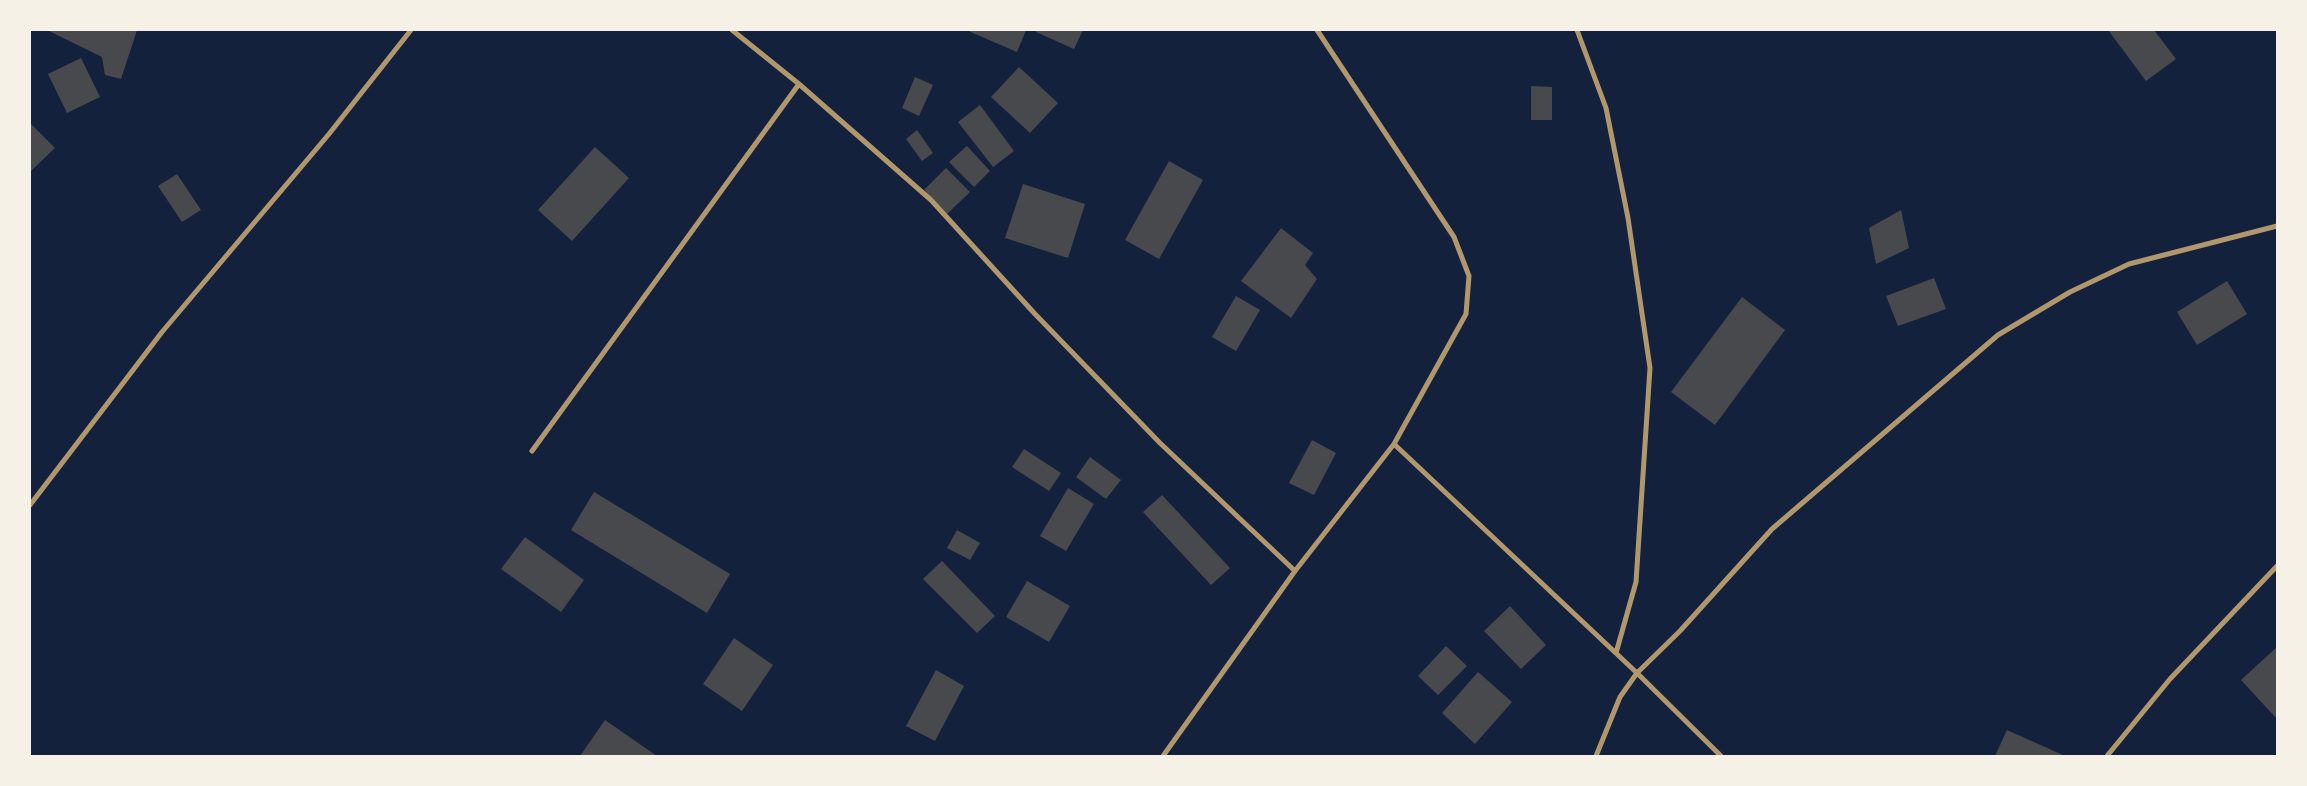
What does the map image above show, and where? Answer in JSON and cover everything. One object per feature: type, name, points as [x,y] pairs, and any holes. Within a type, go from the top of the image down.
[{"type":"street","points":[[30,504],[162,332],[329,134],[412,30]]},
{"type":"street","points":[[732,30],[800,84],[931,200],[1035,314],[1160,443],[1295,572]]},
{"type":"street","points":[[1163,756],[1295,572],[1394,444],[1466,314],[1469,276],[1454,237],[1317,30]]},
{"type":"street","points":[[1577,30],[1606,108],[1628,218],[1650,368],[1636,582],[1616,653]]},
{"type":"street","points":[[532,452],[800,84]]},
{"type":"street","points":[[1596,756],[1620,697],[1637,672],[1680,631],[1772,529],[1998,336],[2070,292],[2129,264],[2277,226]]},
{"type":"street","points":[[1394,444],[1637,672],[1721,756]]},
{"type":"street","points":[[2107,756],[2170,680],[2277,566]]},
{"type":"building","points":[[47,30],[137,30],[121,79],[105,75],[102,57]]},
{"type":"building","points":[[966,30],[1026,30],[1017,52]]},
{"type":"building","points":[[1037,30],[1083,30],[1074,49],[1036,32]]},
{"type":"building","points":[[2108,30],[2154,30],[2176,59],[2146,81]]},
{"type":"building","points":[[81,58],[100,97],[67,113],[48,74]]},
{"type":"building","points":[[1019,67],[1058,103],[1030,133],[991,97]]},
{"type":"building","points":[[915,77],[933,85],[919,116],[902,108]]},
{"type":"building","points":[[1531,86],[1552,87],[1552,120],[1531,120]]},
{"type":"building","points":[[980,105],[1014,151],[993,167],[958,122]]},
{"type":"building","points":[[30,123],[55,148],[30,172]]},
{"type":"building","points":[[917,130],[933,153],[922,161],[906,139]]},
{"type":"building","points":[[967,146],[990,171],[974,187],[949,162]]},
{"type":"building","points":[[595,147],[629,178],[572,241],[538,210]]},
{"type":"building","points":[[1169,161],[1203,180],[1159,259],[1125,240]]},
{"type":"building","points":[[946,168],[970,192],[947,214],[924,190]]},
{"type":"building","points":[[177,174],[201,210],[182,222],[158,186]]},
{"type":"building","points":[[1023,184],[1085,204],[1068,258],[1005,238]]},
{"type":"building","points":[[1901,210],[1909,248],[1876,264],[1869,228]]},
{"type":"building","points":[[1281,228],[1313,253],[1305,265],[1317,279],[1291,318],[1241,281]]},
{"type":"building","points":[[1934,278],[1946,309],[1898,326],[1886,296]]},
{"type":"building","points":[[2227,281],[2247,314],[2197,345],[2177,312]]},
{"type":"building","points":[[1236,296],[1260,310],[1236,351],[1212,337]]},
{"type":"building","points":[[1742,297],[1785,330],[1715,425],[1671,392]]},
{"type":"building","points":[[1312,440],[1336,453],[1314,495],[1289,483]]},
{"type":"building","points":[[1024,449],[1061,473],[1049,491],[1012,467]]},
{"type":"building","points":[[1090,457],[1121,480],[1106,499],[1076,477]]},
{"type":"building","points":[[1068,488],[1094,504],[1066,551],[1040,536]]},
{"type":"building","points":[[594,492],[730,574],[707,613],[571,530]]},
{"type":"building","points":[[1162,495],[1230,568],[1211,585],[1143,512]]},
{"type":"building","points":[[957,530],[980,543],[970,560],[947,548]]},
{"type":"building","points":[[525,537],[584,580],[561,612],[501,569]]},
{"type":"building","points":[[942,561],[995,616],[977,633],[923,579]]},
{"type":"building","points":[[1027,581],[1070,606],[1049,642],[1006,617]]},
{"type":"building","points":[[1510,606],[1546,645],[1521,669],[1484,631]]},
{"type":"building","points":[[734,638],[773,665],[742,711],[703,684]]},
{"type":"building","points":[[1446,646],[1467,666],[1438,695],[1418,676]]},
{"type":"building","points":[[2277,647],[2277,719],[2241,680]]},
{"type":"building","points":[[936,670],[964,686],[935,741],[906,726]]},
{"type":"building","points":[[1478,672],[1512,702],[1475,744],[1442,713]]},
{"type":"building","points":[[605,720],[657,756],[580,756]]},
{"type":"building","points":[[2007,730],[2065,756],[1995,756]]}]
